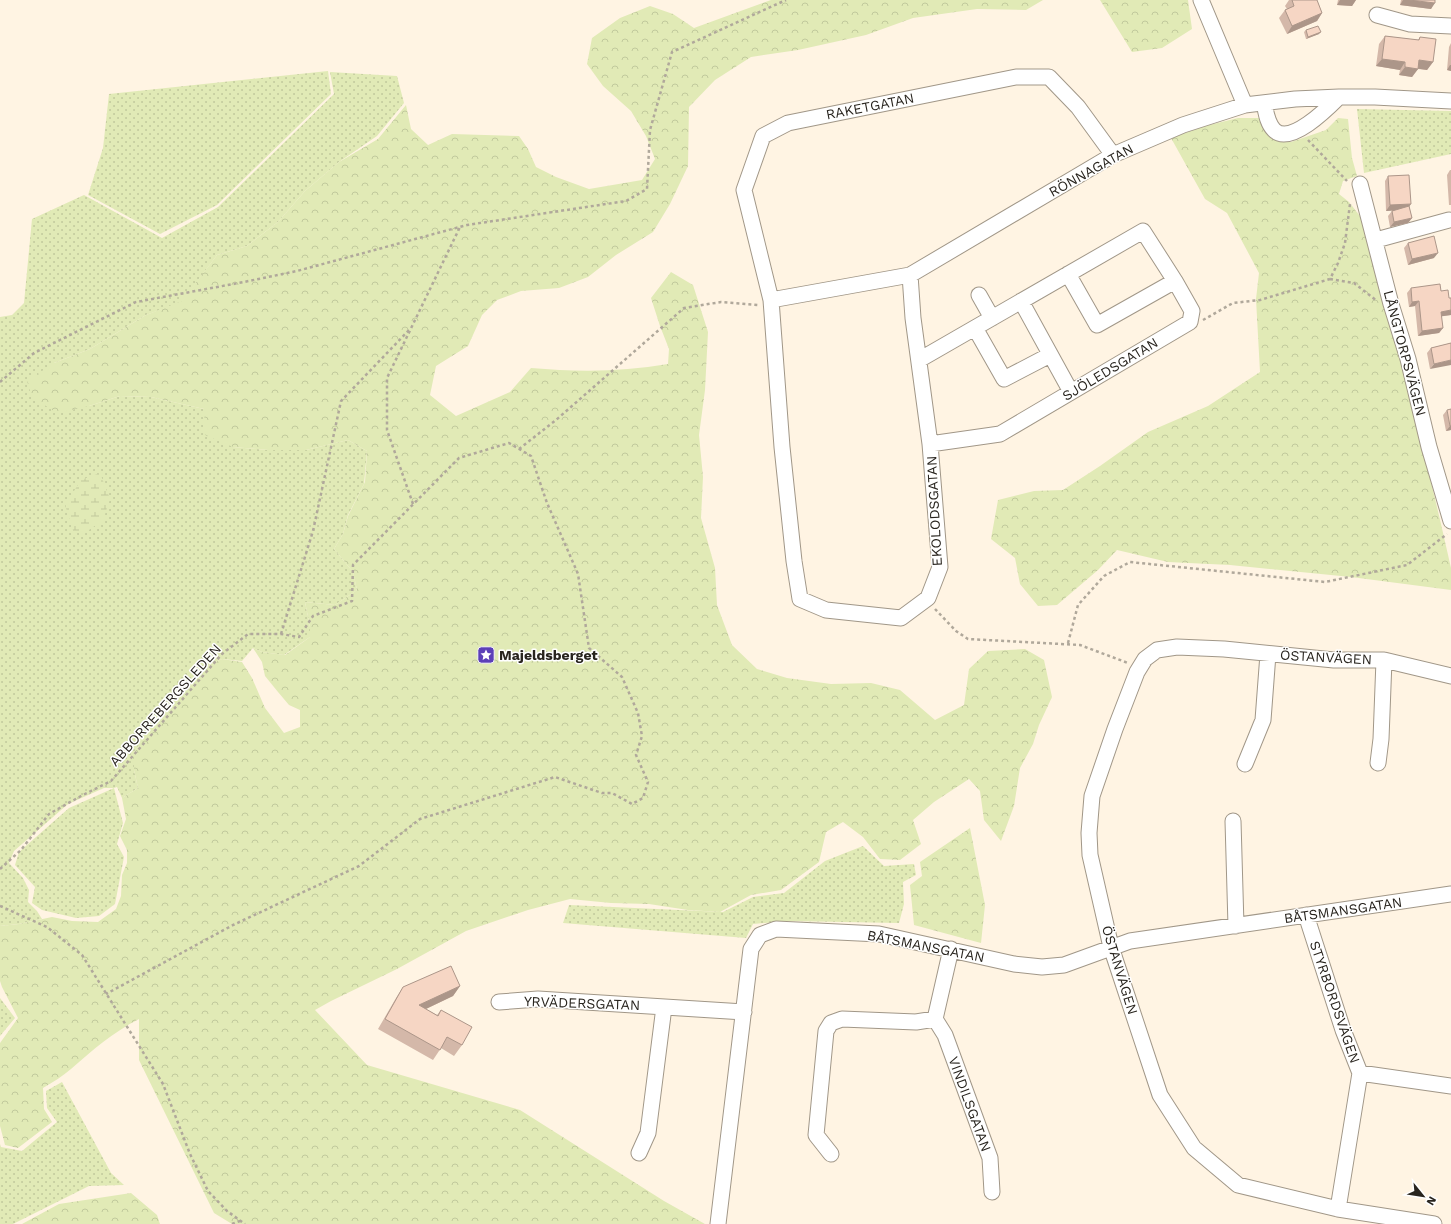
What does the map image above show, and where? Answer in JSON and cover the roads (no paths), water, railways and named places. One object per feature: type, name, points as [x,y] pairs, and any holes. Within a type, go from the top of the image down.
[{"type":"street","points":[[1201,0],[1245,104]]},
{"type":"street","points":[[1377,15],[1410,24],[1451,26]]},
{"type":"street","name":"RAKETGATAN","points":[[771,303],[744,190],[763,136],[788,123],[1016,77],[1049,77],[1078,107],[1113,155]]},
{"type":"street","points":[[1264,103],[1267,119],[1274,130],[1284,135],[1298,130],[1324,112],[1338,97]]},
{"type":"street","name":"RÖNNAGATAN","points":[[771,303],[910,274],[1113,155],[1183,125],[1245,104],[1295,99],[1338,97],[1375,97],[1451,101]]},
{"type":"street","name":"LÅNGTORPSVÄGEN","points":[[1356,185],[1376,240],[1391,304],[1408,360],[1429,447],[1451,521]]},
{"type":"street","points":[[1376,240],[1449,220]]},
{"type":"street","points":[[919,360],[974,328],[992,318],[1021,301],[1068,274],[1143,231],[1175,281],[1096,325],[1068,274]]},
{"type":"street","name":"EKOLODSGATAN","points":[[771,303],[784,462],[794,561],[800,599],[826,610],[901,618],[928,598],[940,567],[930,444],[913,318],[910,274]]},
{"type":"street","name":"SJÖLEDSGATAN","points":[[930,444],[1000,434],[1190,322],[1192,311],[1175,281]]},
{"type":"street","points":[[979,295],[992,318]]},
{"type":"street","points":[[1021,301],[1071,392]]},
{"type":"street","points":[[974,328],[1004,380],[1050,355]]},
{"type":"street","name":"ÖSTANVÄGEN","points":[[1434,1224],[1338,1209],[1238,1185],[1194,1148],[1160,1095],[1111,947],[1090,855],[1089,833],[1092,796],[1115,729],[1140,667],[1146,659],[1157,650],[1177,647],[1224,649],[1334,660],[1384,660],[1451,676]]},
{"type":"street","name":"ÖSTANVÄGEN","points":[[1244,764],[1263,720],[1268,654]]},
{"type":"street","name":"ÖSTANVÄGEN","points":[[1378,763],[1384,660]]},
{"type":"street","points":[[1233,821],[1236,926]]},
{"type":"street","name":"BÅTSMANSGATAN","points":[[718,1224],[751,949],[760,935],[776,929],[879,934],[1014,964],[1042,967],[1064,965],[1130,941],[1451,894]]},
{"type":"street","name":"STYRBORDSVÄGEN","points":[[1306,915],[1343,1030],[1360,1073],[1338,1209]]},
{"type":"street","points":[[831,1154],[816,1135],[826,1031],[831,1023],[842,1020],[916,1022],[935,1019],[951,949]]},
{"type":"street","name":"YRVÄDERSGATAN","points":[[499,1002],[538,999],[744,1012]]},
{"type":"street","points":[[639,1153],[648,1133],[664,1007]]},
{"type":"street","name":"VINDILSGATAN","points":[[935,1019],[945,1035],[990,1158],[992,1192]]},
{"type":"street","points":[[1360,1073],[1451,1086]]},
{"type":"place","name":"Majeldsberget","points":[[486,655]]}]
